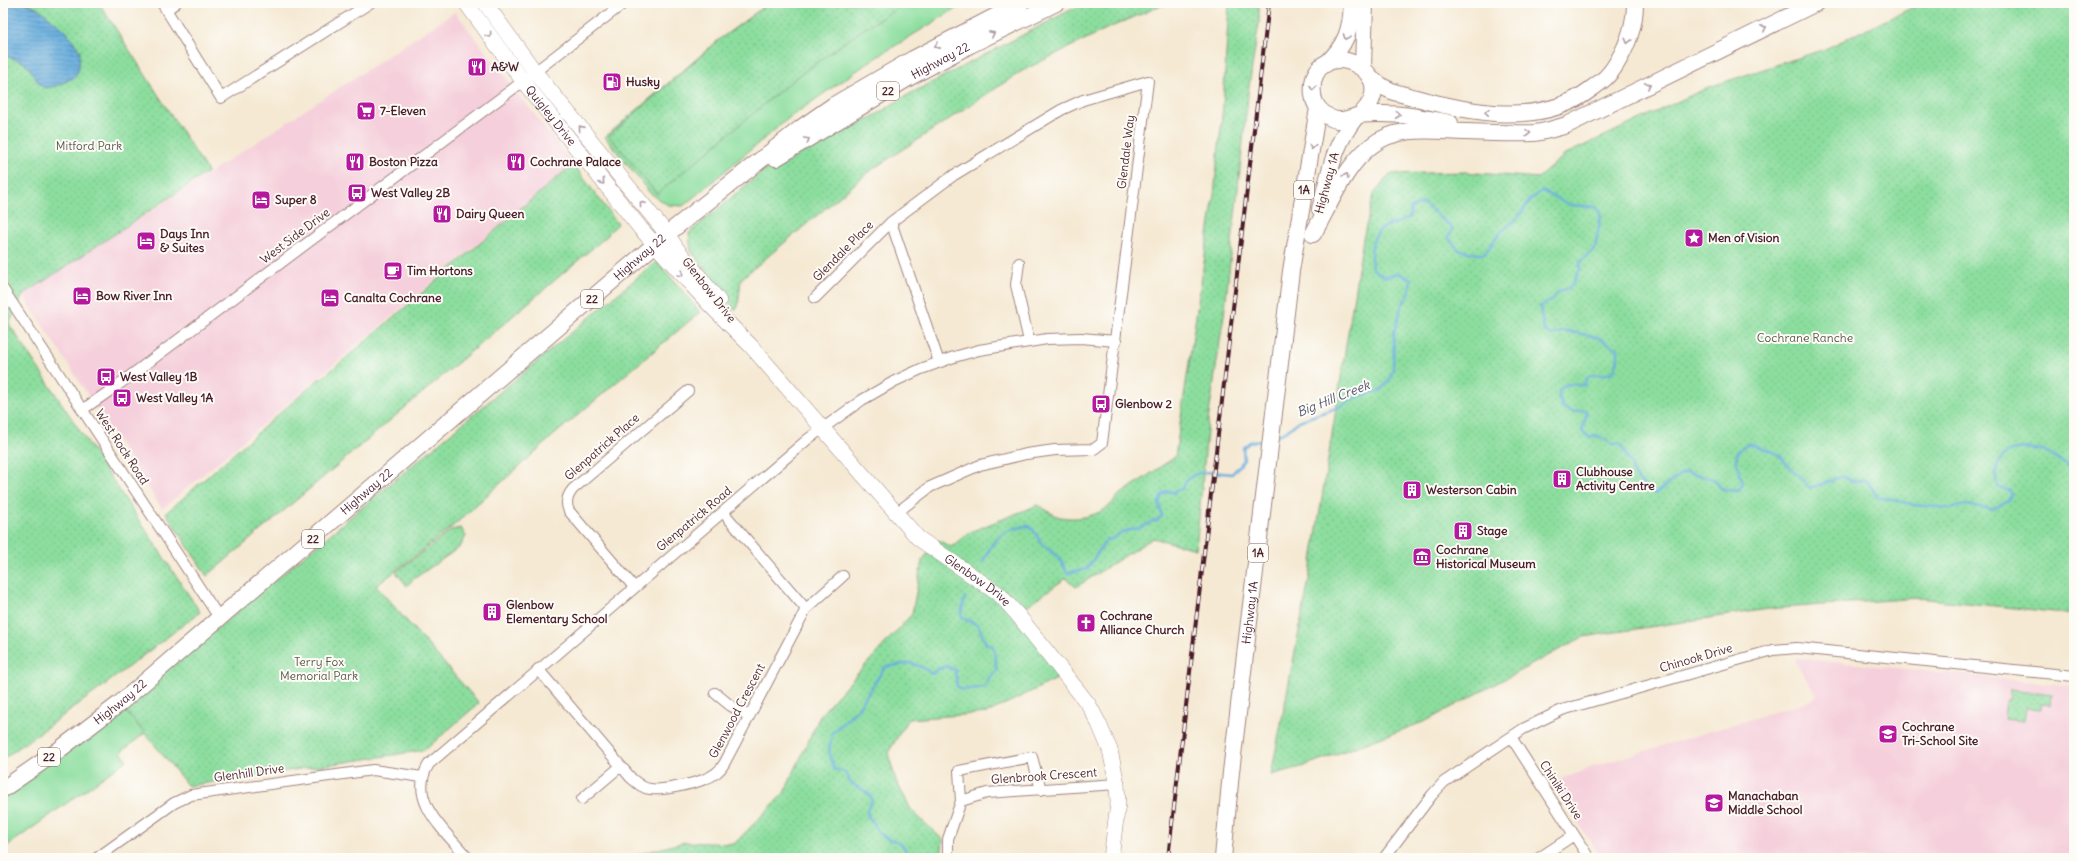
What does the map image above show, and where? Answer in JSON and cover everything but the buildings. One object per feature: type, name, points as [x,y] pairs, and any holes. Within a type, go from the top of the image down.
[{"type":"main road","name":"Highway 22","points":[[3,789],[95,724],[220,619],[667,234],[801,128],[834,106],[913,59],[1021,3]]},
{"type":"main road","name":"Highway 22","points":[[725,188],[910,77],[970,45],[1056,3]]},
{"type":"main road","points":[[1352,3],[1347,36],[1342,47],[1318,72],[1314,80],[1312,90],[1314,100],[1318,108],[1326,115],[1335,119],[1345,120],[1357,116],[1378,114],[1409,116],[1498,134]]},
{"type":"main road","points":[[1357,116],[1368,105],[1373,93],[1366,71],[1365,3]]},
{"type":"main road","points":[[1325,65],[1344,59],[1354,62],[1366,71],[1382,87],[1394,92],[1484,112],[1527,113],[1554,109],[1581,97],[1610,74],[1626,48],[1635,12],[1635,3]]},
{"type":"main road","points":[[1313,234],[1348,172],[1371,146],[1386,137],[1401,132],[1423,130],[1498,134],[1536,133],[1567,125],[1816,3]]},
{"type":"main road","name":"Highway 1A","points":[[1223,858],[1231,772],[1291,271],[1318,108]]},
{"type":"main road","name":"Highway 1A","points":[[1291,271],[1313,234],[1338,142],[1357,116]]},
{"type":"street","points":[[176,3],[164,6],[220,98],[370,3]]},
{"type":"street","name":"Quigley Drive","points":[[466,3],[523,81],[655,245]]},
{"type":"street","name":"Quigley Drive","points":[[485,3],[535,72],[667,234]]},
{"type":"street","name":"West Side Drive","points":[[82,410],[114,388],[535,72],[624,3]]},
{"type":"street","name":"Glendale Way","points":[[891,222],[910,206],[954,175],[1061,110],[1083,100],[1148,81],[1104,438],[1097,448],[1026,454],[980,465],[930,487],[895,514]]},
{"type":"street","points":[[891,222],[939,362]]},
{"type":"street","name":"Glendale Place","points":[[815,298],[891,222]]},
{"type":"street","name":"Glenbow Drive","points":[[667,234],[677,250],[730,314],[751,346]]},
{"type":"street","name":"Glenbow Drive","points":[[655,245],[751,346],[895,514],[918,538],[1000,595],[1017,614],[1092,712],[1110,750],[1117,784],[1118,803],[1111,858]]},
{"type":"street","points":[[1019,263],[1016,285],[1029,341]]},
{"type":"street","name":"West Rock Road","points":[[3,289],[220,619]]},
{"type":"street","name":"Glenpatrick Road","points":[[422,777],[434,759],[634,587],[822,428],[848,408],[884,387],[939,362],[979,350],[1029,341],[1068,338],[1116,341]]},
{"type":"street","name":"Glenpatrick Place","points":[[634,587],[572,514],[567,507],[568,497],[573,490],[688,391]]},
{"type":"street","points":[[723,512],[806,609],[843,576]]},
{"type":"street","name":"Glenwood Crescent","points":[[538,669],[636,783],[650,789],[705,779],[721,768],[806,609]]},
{"type":"street","name":"Chinook Drive","points":[[1384,858],[1432,795],[1444,782],[1530,725],[1570,707],[1779,649],[1804,649],[2074,676]]},
{"type":"street","points":[[715,692],[731,706],[749,716]]},
{"type":"street","name":"Chiniki Drive","points":[[1511,737],[1589,858]]},
{"type":"street","points":[[948,858],[948,839],[961,801],[959,771],[1032,757],[1041,790]]},
{"type":"street","points":[[582,799],[621,766]]},
{"type":"street","name":"Glenhill Drive","points":[[97,858],[174,803],[191,795],[373,770],[422,777]]},
{"type":"street","points":[[422,777],[421,791],[429,811],[468,858]]},
{"type":"street","name":"Glenbrook Crescent","points":[[961,801],[987,793],[1117,784]]},
{"type":"street","points":[[1539,858],[1574,835]]},
{"type":"shaded area","points":[[455,12],[573,164],[162,509],[23,295]]},
{"type":"shaded area","name":"Cochrane Tri-School Site","points":[[1796,658],[2074,686],[2074,858],[1601,858],[1552,783],[1595,766],[1808,702],[1817,696],[1796,663]]},
{"type":"green space","name":"Mitford Park","points":[[3,3],[99,3],[208,172],[23,295],[9,324],[200,612],[98,690],[3,759]]},
{"type":"green space","points":[[769,3],[965,3],[872,60],[790,117],[683,206],[668,205],[650,193],[605,137],[720,39]]},
{"type":"green space","points":[[769,3],[906,3],[859,32],[793,80],[657,194],[609,136],[720,39]]},
{"type":"green space","points":[[1084,3],[1177,3],[1160,6],[1104,30],[1022,71],[870,171],[741,279],[738,307],[735,310],[691,251],[689,233],[769,166],[876,115],[902,98]]},
{"type":"green space","points":[[1229,3],[1259,3],[1259,23],[1249,86],[1225,308],[1208,421],[1196,549],[1153,538],[1076,587],[1066,578],[1017,613],[1065,675],[987,713],[908,719],[888,753],[896,781],[912,811],[943,840],[941,858],[624,858],[685,842],[734,844],[784,793],[821,714],[912,614],[922,561],[938,540],[951,547],[970,532],[1038,505],[1060,517],[1076,518],[1093,515],[1100,512],[1118,496],[1175,457],[1214,195],[1223,106]]},
{"type":"green space","name":"Cochrane Ranche","points":[[1922,3],[2074,3],[2074,614],[1917,598],[1768,609],[1583,637],[1426,721],[1301,767],[1271,775],[1309,580],[1363,238],[1374,194],[1390,174],[1464,172],[1538,178],[1566,154],[1709,87],[1825,49]]},
{"type":"green space","points":[[573,164],[618,224],[609,232],[608,235],[207,576],[166,513],[320,378],[320,380]]},
{"type":"green space","name":"Terry Fox Memorial Park","points":[[657,261],[700,312],[554,435],[453,526],[376,586],[479,703],[425,750],[188,786],[145,733],[122,708]]},
{"type":"green space","points":[[461,528],[466,536],[460,547],[412,580],[407,586],[396,572],[451,530]]},
{"type":"green space","points":[[2010,690],[2052,695],[2051,705],[2041,704],[2041,709],[2026,708],[2024,721],[2004,719],[2006,700],[2009,700]]},
{"type":"green space","points":[[122,708],[145,733],[121,752],[127,760],[3,849],[3,793]]},
{"type":"water","points":[[3,3],[25,3],[39,9],[66,31],[80,51],[79,69],[75,77],[56,86],[45,88],[40,85],[29,68],[23,62],[3,55]]},
{"type":"waterway","name":"Big Hill Creek","points":[[1278,435],[1287,431],[1299,421],[1339,407],[1353,398],[1381,390],[1390,379],[1393,369],[1394,332],[1402,305],[1409,294],[1411,279],[1398,273],[1385,277],[1373,269],[1371,259],[1373,242],[1381,229],[1410,217],[1410,209],[1423,203],[1451,227],[1452,231],[1448,237],[1459,250],[1484,254],[1502,231],[1516,220],[1531,199],[1542,191],[1570,205],[1596,207],[1601,215],[1595,248],[1580,262],[1580,269],[1572,285],[1569,288],[1560,291],[1552,300],[1540,307],[1544,331],[1552,335],[1566,331],[1597,337],[1618,349],[1617,362],[1614,370],[1610,374],[1592,375],[1588,378],[1584,385],[1567,384],[1562,388],[1559,392],[1559,399],[1562,402],[1561,407],[1573,412],[1585,410],[1587,413],[1582,431],[1590,438],[1597,435],[1612,444],[1620,444],[1631,464],[1634,476],[1655,494],[1681,474],[1687,472],[1714,479],[1721,488],[1726,490],[1739,491],[1743,483],[1736,460],[1737,452],[1748,443],[1774,452],[1780,456],[1810,488],[1832,481],[1834,478],[1841,476],[1853,481],[1865,480],[1869,483],[1878,498],[1895,499],[1913,505],[1949,508],[1967,505],[1993,509],[2009,501],[2012,495],[2010,491],[1998,487],[1996,470],[2003,456],[2012,450],[2025,448],[2040,450],[2074,468]]},
{"type":"waterway","name":"Big Hill Creek","points":[[983,562],[993,543],[998,538],[1015,528],[1027,526],[1032,529],[1043,546],[1045,546],[1061,560],[1067,573],[1087,569],[1107,539],[1115,538],[1125,531],[1145,526],[1152,521],[1157,521],[1162,516],[1159,503],[1162,495],[1167,491],[1174,493],[1177,490],[1182,489],[1191,477],[1203,472],[1232,474],[1244,460],[1243,448],[1250,442],[1266,439]]},
{"type":"waterway","name":"Big Hill Creek","points":[[907,858],[903,846],[897,841],[888,839],[879,833],[868,816],[867,811],[872,800],[869,794],[852,784],[845,772],[834,769],[829,751],[832,733],[857,710],[885,667],[911,663],[922,667],[932,674],[938,669],[946,666],[955,670],[957,686],[962,690],[985,687],[989,678],[997,670],[994,652],[992,645],[986,644],[978,625],[963,618],[961,614],[965,597]]},
{"type":"railway","points":[[1168,858],[1269,3]]},
{"type":"place","name":"A&W","points":[[477,67]]},
{"type":"place","name":"Husky","points":[[612,82]]},
{"type":"place","name":"7-Eleven","points":[[366,111]]},
{"type":"place","name":"Boston Pizza","points":[[355,162]]},
{"type":"place","name":"Cochrane Palace","points":[[516,162]]},
{"type":"place","name":"West Valley 2B","points":[[357,193]]},
{"type":"place","name":"Super 8","points":[[261,200]]},
{"type":"place","name":"Dairy Queen","points":[[442,214]]},
{"type":"place","name":"Men of Vision","points":[[1694,238]]},
{"type":"place","name":"Days Inn & Suites","points":[[146,241]]},
{"type":"place","name":"Tim Hortons","points":[[393,271]]},
{"type":"place","name":"Bow River Inn","points":[[82,296]]},
{"type":"place","name":"Canalta Cochrane","points":[[330,298]]},
{"type":"place","name":"West Valley 1B","points":[[106,377]]},
{"type":"place","name":"West Valley 1A","points":[[122,398]]},
{"type":"place","name":"Glenbow 2","points":[[1101,404]]},
{"type":"place","name":"Clubhouse Activity Centre","points":[[1562,479]]},
{"type":"place","name":"Westerson Cabin","points":[[1412,490]]},
{"type":"place","name":"Stage","points":[[1463,531]]},
{"type":"place","name":"Cochrane Historical Museum","points":[[1422,557]]},
{"type":"place","name":"Glenbow Elementary School","points":[[492,612]]},
{"type":"place","name":"Cochrane Alliance Church","points":[[1086,623]]},
{"type":"place","name":"Cochrane Tri-School Site","points":[[1888,734]]},
{"type":"place","name":"Manachaban Middle School","points":[[1714,803]]}]
